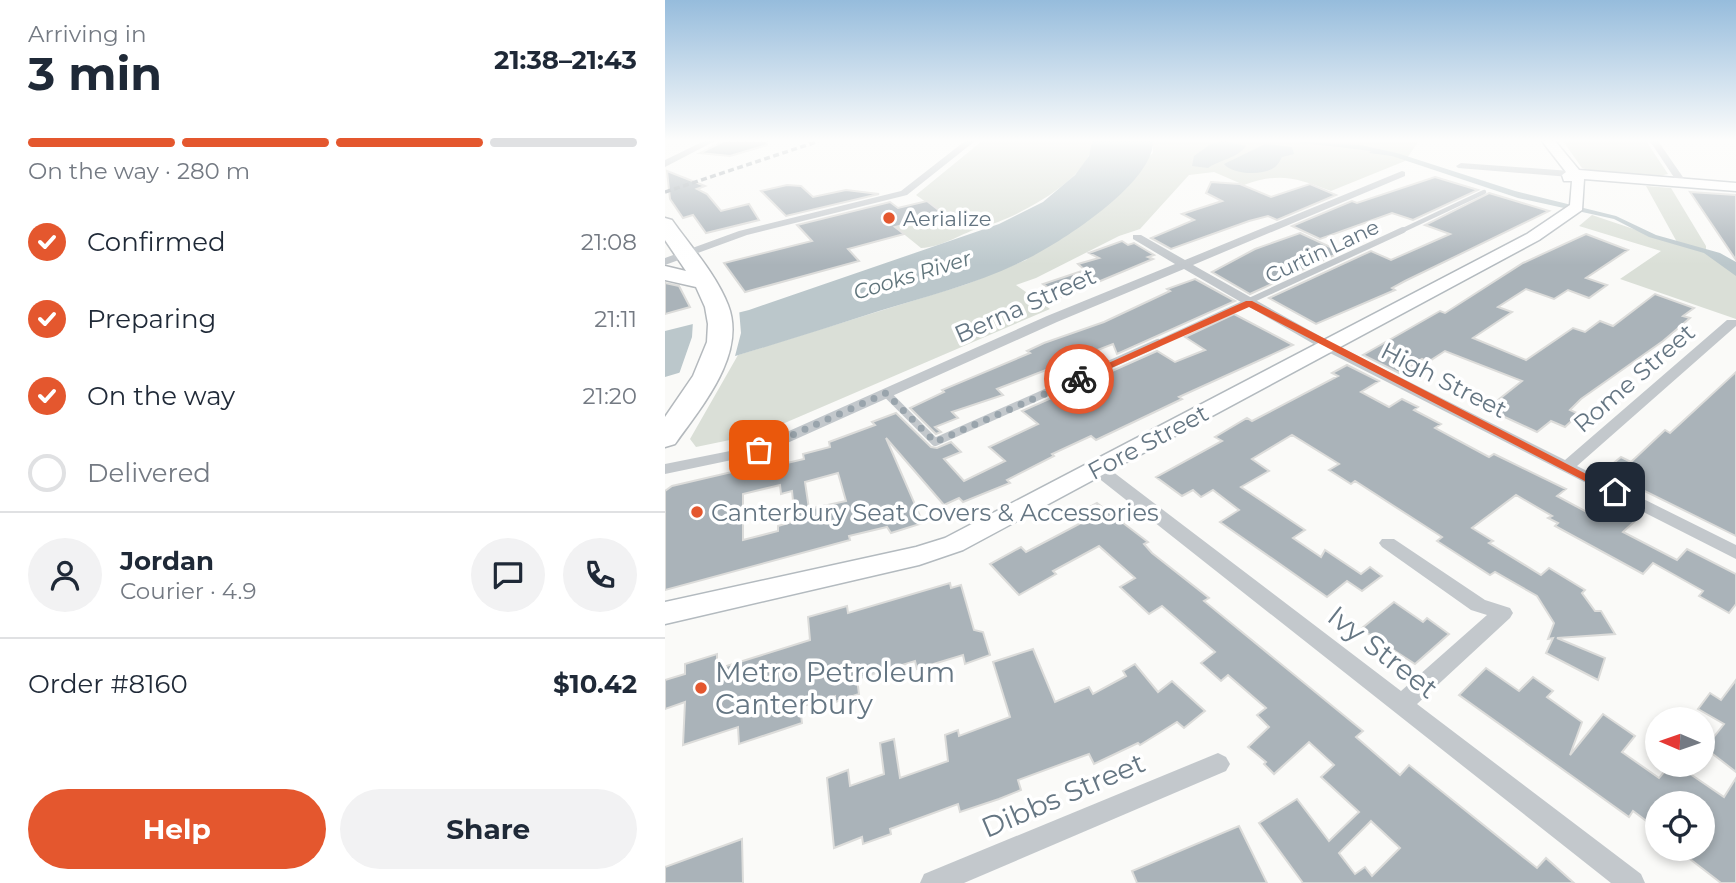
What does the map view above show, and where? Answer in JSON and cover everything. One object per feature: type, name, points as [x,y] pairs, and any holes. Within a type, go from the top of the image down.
[{"type":"highway","points":[[665,225],[674,258],[701,281],[716,303],[720,337],[712,363],[665,438]]},
{"type":"highway","points":[[665,273],[701,281]]},
{"type":"main road","name":"Fore Street","points":[[665,612],[919,556],[954,544],[1329,347],[1574,208],[1577,182]]},
{"type":"main road","points":[[1670,182],[1736,187]]},
{"type":"street","points":[[674,258],[743,233],[904,193],[918,182]]},
{"type":"street","name":"Berna Street","points":[[665,469],[759,450],[1181,265],[1382,182]]},
{"type":"street","name":"High Street","points":[[1137,237],[1181,265],[1329,347],[1736,554]]},
{"type":"street","name":"Rome Street","points":[[1566,467],[1732,323]]},
{"type":"street","name":"Ivy Street","points":[[1098,469],[1632,883]]},
{"type":"street","points":[[1388,543],[1478,605],[1503,613],[1403,703]]},
{"type":"street","name":"Dibbs Street","points":[[933,883],[1218,764]]},
{"type":"lane","name":"Curtin Lane","points":[[886,393],[935,442],[1249,303],[1484,192]]},
{"type":"shaded area","points":[[932,182],[1067,182],[1013,216],[937,245],[921,248],[895,227],[944,215],[916,195]]},
{"type":"shaded area","points":[[1118,182],[1182,182],[1140,229],[1119,236],[1036,278],[1016,285],[1050,309],[759,434],[696,447],[690,439],[738,355],[967,284],[1026,260]]},
{"type":"shaded area","points":[[1305,182],[1353,182],[1331,191]]},
{"type":"shaded area","points":[[1646,186],[1671,188],[1706,246],[1706,253],[1736,275],[1736,319],[1620,279],[1661,251],[1579,226],[1592,215],[1678,244]]},
{"type":"water","name":"Cooks River","points":[[1066,182],[1132,182],[1103,210],[1060,240],[990,276],[665,377],[665,331],[749,310],[999,224],[1043,202]]},
{"type":"water","points":[[1471,182],[1488,182],[1616,216],[1656,235],[1720,253],[1736,262],[1736,276],[1704,253],[1649,237],[1614,219],[1518,198]]},
{"type":"pier","points":[[739,309],[741,333],[734,360],[678,377],[692,337],[693,321]]},
{"type":"building","points":[[668,182],[695,182],[705,186],[697,189],[707,194],[721,211],[749,204],[759,220],[706,233],[693,215],[683,218],[670,199]]},
{"type":"building","points":[[1211,182],[1214,182],[1240,184],[1271,197],[1310,184],[1336,195],[1277,220],[1268,216],[1249,221],[1171,249],[1151,238],[1194,220],[1182,214],[1222,201],[1206,193]]},
{"type":"building","points":[[1419,182],[1452,182],[1478,190],[1413,220],[1392,213],[1320,239],[1292,226],[1352,201],[1357,203]]},
{"type":"building","points":[[787,185],[801,186],[813,197],[846,190],[879,194],[786,216],[761,191]]},
{"type":"building","points":[[1690,192],[1736,195],[1736,260]]},
{"type":"building","points":[[1489,193],[1549,211],[1392,288],[1395,290],[1316,324],[1269,298],[1371,251],[1391,260],[1450,234],[1425,225]]},
{"type":"building","points":[[927,201],[945,215],[895,227],[904,234],[848,249],[859,261],[745,292],[724,263],[812,241],[797,225],[890,202],[898,208]]},
{"type":"building","points":[[1300,233],[1341,252],[1250,294],[1212,272],[1255,249]]},
{"type":"building","points":[[1586,234],[1628,250],[1586,278],[1607,285],[1589,298],[1568,290],[1554,299],[1526,289],[1498,307],[1512,312],[1473,338],[1526,360],[1573,328],[1585,332],[1600,321],[1613,326],[1655,294],[1694,308],[1683,316],[1690,318],[1663,341],[1581,399],[1570,410],[1579,414],[1565,427],[1551,421],[1537,432],[1488,408],[1522,381],[1445,351],[1428,362],[1422,359],[1399,373],[1363,355],[1440,311],[1445,313],[1523,263]]},
{"type":"building","points":[[1122,241],[1128,245],[1134,243],[1154,255],[1148,257],[1153,259],[1062,297],[1043,284],[1085,270],[1078,264],[1099,258],[1089,253]]},
{"type":"building","points":[[1195,279],[1235,301],[1117,354],[1113,344],[997,389],[1003,395],[952,412],[958,418],[935,427],[941,432],[936,434],[910,408],[944,392],[942,390],[1030,353],[1027,351],[1044,343],[1104,322],[1170,291],[1167,289]]},
{"type":"building","points":[[665,283],[679,286],[690,307],[665,314]]},
{"type":"building","points":[[1234,314],[1293,345],[1179,397],[1182,399],[1096,440],[1091,436],[1052,454],[1054,456],[1007,480],[1010,483],[963,502],[959,498],[944,505],[886,438],[923,523],[891,533],[887,527],[849,536],[850,540],[665,590],[665,491],[672,486],[770,463],[770,467],[804,459],[803,454],[830,447],[829,442],[875,425],[872,422],[896,413],[931,447],[937,448],[951,442],[961,452],[944,459],[964,481],[1005,461],[989,447],[1038,424],[1022,411],[1157,351],[1175,362],[1205,350],[1185,337]],"holes":[[[838,473],[846,501],[809,509],[805,482]],[[780,485],[781,494],[792,491],[795,521],[778,526],[778,531],[743,540],[743,494]]]},
{"type":"building","points":[[1347,365],[1379,381],[1361,392],[1389,407],[1402,399],[1418,407],[1414,410],[1441,424],[1435,428],[1489,457],[1494,454],[1566,489],[1557,496],[1598,518],[1609,508],[1635,521],[1623,532],[1677,560],[1687,549],[1736,574],[1736,604],[1729,613],[1699,596],[1703,591],[1653,563],[1643,574],[1555,526],[1558,523],[1548,518],[1552,516],[1516,495],[1472,528],[1493,541],[1489,543],[1541,575],[1549,568],[1585,590],[1582,593],[1595,611],[1601,611],[1615,634],[1557,638],[1605,658],[1598,680],[1546,653],[1553,638],[1548,639],[1554,623],[1537,596],[1495,572],[1490,575],[1437,541],[1442,537],[1355,481],[1351,484],[1329,470],[1339,464],[1292,435],[1252,459],[1269,471],[1241,487],[1305,530],[1293,538],[1321,557],[1325,550],[1361,574],[1370,567],[1382,576],[1362,591],[1347,581],[1327,597],[1220,522],[1239,510],[1213,490],[1201,497],[1193,490],[1182,496],[1156,477],[1222,441],[1215,437],[1247,418],[1252,421],[1338,376],[1332,373]]},
{"type":"building","points":[[1736,372],[1736,536],[1604,471],[1621,457],[1631,462],[1665,430],[1670,433]]},
{"type":"building","points":[[1097,503],[1148,542],[1144,544],[1152,553],[1209,598],[1204,601],[1363,731],[1356,737],[1400,775],[1409,765],[1537,868],[1546,858],[1574,883],[1303,883],[1259,823],[1297,799],[1329,841],[1359,812],[1321,777],[1334,765],[1309,742],[1274,774],[1264,764],[1266,762],[1248,747],[1269,727],[1257,715],[1266,708],[1228,675],[1221,681],[1201,663],[1215,652],[1162,606],[1149,614],[1120,587],[1135,578],[1099,546],[1053,571],[1056,574],[1019,595],[990,564],[1021,547],[1026,552],[1081,523],[1073,516]],"holes":[[[1371,821],[1400,848],[1372,876],[1365,867],[1355,874],[1339,853]]]},
{"type":"building","points":[[950,583],[951,588],[961,585],[974,630],[983,632],[990,655],[965,664],[963,655],[917,669],[915,661],[857,679],[859,694],[835,702],[835,696],[800,707],[802,723],[739,744],[738,727],[683,745],[685,702],[665,709],[665,680],[685,674],[685,664],[717,654],[717,669],[810,640],[808,617],[847,606],[848,613]]},
{"type":"building","points":[[1394,602],[1423,622],[1427,618],[1449,634],[1415,664],[1361,629]]},
{"type":"building","points":[[1033,649],[1055,702],[1089,687],[1093,694],[1126,676],[1123,671],[1135,664],[1158,692],[1172,681],[1205,711],[1184,728],[1177,722],[1140,745],[1138,743],[1094,764],[1089,754],[1018,780],[1021,790],[999,799],[960,812],[958,804],[890,829],[891,834],[863,844],[862,837],[834,848],[827,778],[848,770],[850,786],[884,774],[880,743],[894,739],[900,778],[948,761],[945,735],[958,730],[959,736],[1010,717],[993,662]]},
{"type":"building","points":[[1486,668],[1519,691],[1533,677],[1553,691],[1547,697],[1582,722],[1570,755],[1603,714],[1635,736],[1622,752],[1645,768],[1645,777],[1695,777],[1724,797],[1736,778],[1736,883],[1721,883],[1693,861],[1715,861],[1715,791],[1645,791],[1645,820],[1633,811],[1629,817],[1459,695]]},
{"type":"building","points":[[1736,680],[1736,772],[1715,756],[1715,735],[1724,724],[1715,719],[1715,707],[1700,707],[1710,693],[1721,700]]},
{"type":"building","points":[[1239,826],[1267,883],[1137,883],[1132,871]]},
{"type":"building","points":[[742,839],[743,883],[665,883],[665,867]]},
{"type":"railway","points":[[665,192],[695,182]]},
{"type":"way so far","points":[[759,450],[886,393],[935,442],[1079,379]]},
{"type":"place","name":"Aerialize","points":[[889,218]]},
{"type":"place","name":"Canterbury Seat Covers & Accessories","points":[[697,512]]},
{"type":"place","name":"Metro Petroleum Canterbury","points":[[701,688]]},
{"type":"route","points":[[1079,379],[1249,303],[1329,347],[1615,492]]}]
